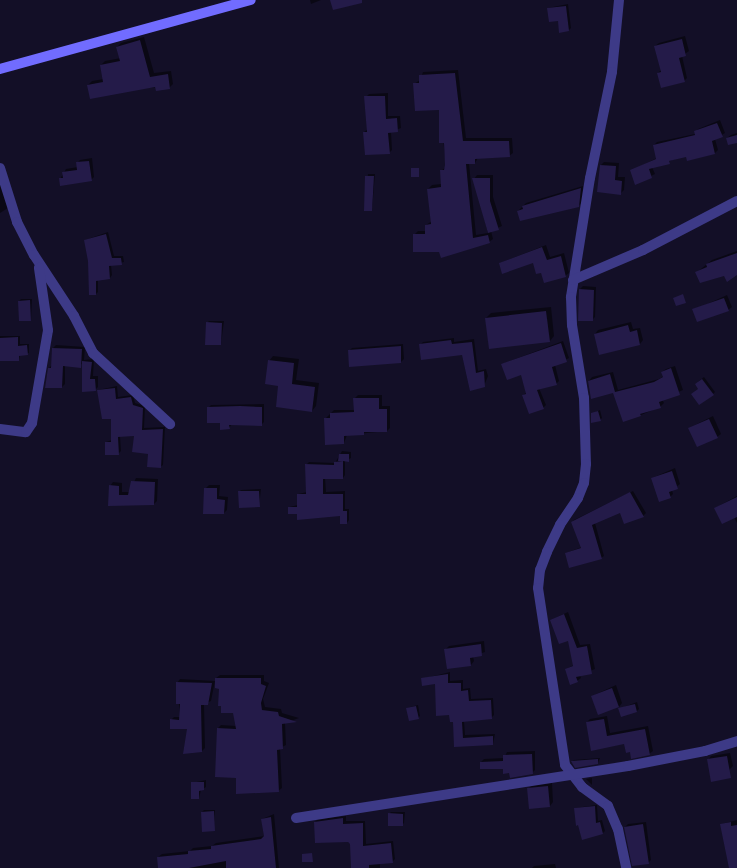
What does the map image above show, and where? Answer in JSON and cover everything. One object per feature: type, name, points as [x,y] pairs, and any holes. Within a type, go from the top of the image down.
[{"type":"main road","points":[[0,69],[251,0]]},
{"type":"street","points":[[619,0],[612,72],[573,280],[572,325],[584,398],[586,464],[578,498],[560,525],[547,552],[540,570],[538,588],[559,714],[562,755],[570,774],[582,787],[608,806],[618,829],[626,868]]},
{"type":"street","points":[[0,168],[18,222],[39,264],[74,316],[97,358],[170,424]]},
{"type":"street","points":[[573,280],[667,239],[737,201]]},
{"type":"street","points":[[0,429],[26,432],[32,424],[48,330],[39,264]]},
{"type":"street","points":[[296,818],[636,764],[705,750],[737,741]]},
{"type":"building","points":[[330,0],[362,0],[362,3],[333,10]]},
{"type":"building","points":[[566,6],[569,31],[559,33],[558,21],[549,22],[547,8]]},
{"type":"building","points":[[682,39],[686,56],[679,58],[685,82],[661,88],[657,73],[661,72],[654,46]]},
{"type":"building","points":[[140,40],[150,77],[168,74],[170,89],[156,91],[155,87],[90,99],[87,85],[103,82],[100,65],[120,61],[116,47]]},
{"type":"building","points":[[455,73],[463,141],[509,141],[510,157],[475,159],[475,164],[466,164],[473,238],[488,235],[490,243],[441,258],[439,252],[413,252],[413,234],[425,234],[425,225],[431,224],[427,189],[441,187],[440,170],[444,170],[445,165],[444,143],[439,143],[439,110],[415,111],[413,83],[419,83],[419,75]]},
{"type":"building","points":[[364,96],[385,96],[386,119],[397,118],[398,132],[388,133],[390,154],[365,155],[363,132],[367,132]]},
{"type":"building","points":[[717,123],[723,137],[712,141],[715,154],[687,161],[686,157],[669,161],[670,164],[649,169],[652,178],[635,185],[630,170],[656,159],[653,145],[695,135],[694,131]]},
{"type":"building","points":[[737,135],[737,143],[728,145],[726,138]]},
{"type":"building","points":[[89,161],[92,181],[60,186],[59,178],[63,178],[62,172],[77,170],[76,162]]},
{"type":"building","points":[[600,165],[616,166],[615,180],[622,181],[621,195],[597,192]]},
{"type":"building","points":[[411,168],[419,168],[419,177],[411,177]]},
{"type":"building","points":[[365,176],[374,176],[372,211],[364,211]]},
{"type":"building","points":[[472,178],[490,178],[490,201],[499,230],[488,233]]},
{"type":"building","points":[[581,188],[579,207],[520,221],[517,211],[523,209],[522,206]]},
{"type":"building","points":[[106,234],[112,258],[121,258],[122,265],[109,266],[110,279],[96,281],[96,295],[89,295],[88,261],[84,240]]},
{"type":"building","points":[[542,247],[547,260],[561,256],[566,277],[544,283],[541,273],[536,274],[533,263],[502,274],[499,263]]},
{"type":"building","points":[[737,253],[737,275],[727,282],[724,276],[700,283],[695,272],[707,267],[706,264]]},
{"type":"building","points":[[579,289],[594,290],[593,321],[578,321]]},
{"type":"building","points":[[683,294],[686,303],[676,306],[673,298]]},
{"type":"building","points":[[724,298],[729,311],[697,322],[692,309]]},
{"type":"building","points":[[30,300],[31,321],[19,321],[18,301]]},
{"type":"building","points":[[546,311],[550,342],[489,349],[485,318]]},
{"type":"building","points":[[206,322],[222,323],[221,345],[205,345]]},
{"type":"building","points":[[628,325],[630,332],[637,330],[640,345],[599,355],[594,334]]},
{"type":"building","points":[[18,337],[18,346],[27,345],[28,355],[19,356],[19,361],[0,361],[0,338]]},
{"type":"building","points":[[451,340],[452,344],[472,342],[476,373],[484,371],[485,387],[470,391],[462,355],[421,360],[419,344]]},
{"type":"building","points":[[561,343],[567,362],[552,367],[557,385],[537,390],[544,409],[529,414],[522,395],[526,394],[521,375],[507,380],[501,364]]},
{"type":"building","points":[[401,346],[401,363],[349,367],[348,350]]},
{"type":"building","points":[[52,348],[82,349],[81,368],[63,366],[62,388],[45,388],[48,368],[51,368]]},
{"type":"building","points":[[268,360],[294,363],[292,384],[315,387],[312,412],[276,407],[278,386],[265,384]]},
{"type":"building","points":[[82,361],[92,362],[90,379],[95,379],[96,391],[82,392]]},
{"type":"building","points":[[671,368],[680,395],[659,402],[661,408],[640,414],[641,416],[623,422],[613,393],[591,399],[588,381],[610,374],[615,392],[654,382],[663,377],[661,372]]},
{"type":"building","points":[[702,379],[714,395],[699,405],[691,394],[698,389],[695,384]]},
{"type":"building","points":[[115,388],[116,399],[131,397],[133,405],[143,408],[142,430],[163,429],[161,468],[147,467],[148,454],[132,452],[134,436],[118,437],[119,455],[105,455],[105,442],[111,442],[111,419],[102,419],[97,390]]},
{"type":"building","points":[[353,398],[379,398],[379,409],[387,409],[387,432],[364,432],[364,435],[344,436],[344,444],[325,445],[324,418],[330,418],[330,413],[354,412]]},
{"type":"building","points":[[207,407],[262,407],[262,426],[229,425],[230,429],[220,430],[220,423],[207,423]]},
{"type":"building","points":[[598,411],[601,421],[591,423],[591,413]]},
{"type":"building","points":[[709,419],[718,438],[697,447],[688,428]]},
{"type":"building","points":[[339,454],[349,454],[349,462],[338,461]]},
{"type":"building","points":[[343,461],[343,479],[323,479],[323,494],[343,494],[343,511],[347,511],[347,524],[340,524],[340,516],[297,520],[297,514],[288,514],[288,507],[297,507],[297,494],[306,494],[305,464],[334,465],[334,462]]},
{"type":"building","points":[[672,471],[678,489],[669,492],[671,498],[659,502],[651,478]]},
{"type":"building","points":[[131,481],[155,482],[154,505],[108,506],[109,485],[119,486],[119,495],[128,495]]},
{"type":"building","points":[[204,488],[217,488],[217,499],[225,500],[224,514],[203,514]]},
{"type":"building","points":[[238,491],[259,491],[260,507],[239,508]]},
{"type":"building","points":[[630,492],[644,517],[624,524],[620,513],[592,525],[602,559],[569,568],[565,553],[581,548],[571,522]]},
{"type":"building","points":[[737,497],[737,517],[722,524],[714,508]]},
{"type":"building","points":[[564,614],[577,648],[587,646],[592,674],[576,677],[578,682],[570,685],[565,669],[573,666],[568,641],[559,644],[550,620]]},
{"type":"building","points":[[481,644],[482,656],[470,658],[471,666],[447,669],[444,649]]},
{"type":"building","points":[[448,674],[448,683],[461,683],[461,691],[468,690],[469,701],[491,700],[492,719],[462,722],[463,738],[493,736],[493,745],[454,747],[453,722],[450,722],[449,715],[436,716],[435,684],[422,686],[421,678]]},
{"type":"building","points":[[215,678],[261,678],[261,684],[266,686],[261,703],[262,710],[278,712],[279,716],[297,722],[282,724],[283,749],[277,750],[279,792],[236,794],[236,778],[215,777],[217,728],[236,729],[233,713],[221,713],[221,706],[218,706],[219,689],[215,688]]},
{"type":"building","points":[[176,682],[212,683],[208,705],[201,705],[202,752],[183,754],[187,729],[170,729],[170,719],[179,720],[180,704],[176,704]]},
{"type":"building","points":[[612,688],[619,707],[598,715],[591,696]]},
{"type":"building","points":[[635,704],[637,712],[621,717],[618,708]]},
{"type":"building","points":[[416,706],[419,719],[409,721],[406,708]]},
{"type":"building","points":[[604,719],[607,736],[645,729],[650,755],[631,759],[630,752],[626,753],[624,744],[591,751],[586,722]]},
{"type":"building","points":[[532,754],[533,774],[510,778],[509,773],[503,774],[503,769],[480,769],[480,762],[503,761],[503,755]]},
{"type":"building","points":[[727,756],[731,778],[711,782],[707,759]]},
{"type":"building","points":[[598,759],[598,764],[575,768],[571,761]]},
{"type":"building","points":[[191,782],[204,782],[204,790],[199,791],[199,799],[191,799]]},
{"type":"building","points":[[548,786],[550,807],[529,809],[527,788]]},
{"type":"building","points":[[595,806],[596,823],[600,822],[603,834],[582,840],[578,825],[576,826],[574,808]]},
{"type":"building","points":[[214,811],[215,831],[202,832],[201,812]]},
{"type":"building","points":[[388,813],[403,814],[403,826],[388,826]]},
{"type":"building","points":[[271,817],[276,868],[226,868],[226,861],[189,868],[158,868],[157,857],[188,854],[188,851],[211,849],[211,846],[261,839],[264,836],[261,819]]},
{"type":"building","points":[[343,818],[343,824],[363,823],[363,846],[391,843],[393,863],[369,865],[369,868],[351,868],[350,844],[348,842],[315,843],[314,822]]},
{"type":"building","points":[[731,822],[731,826],[737,825],[737,868],[729,868],[720,824]]},
{"type":"building","points":[[643,824],[649,864],[632,866],[624,827]]},
{"type":"building","points":[[312,853],[313,862],[302,862],[302,854]]}]
